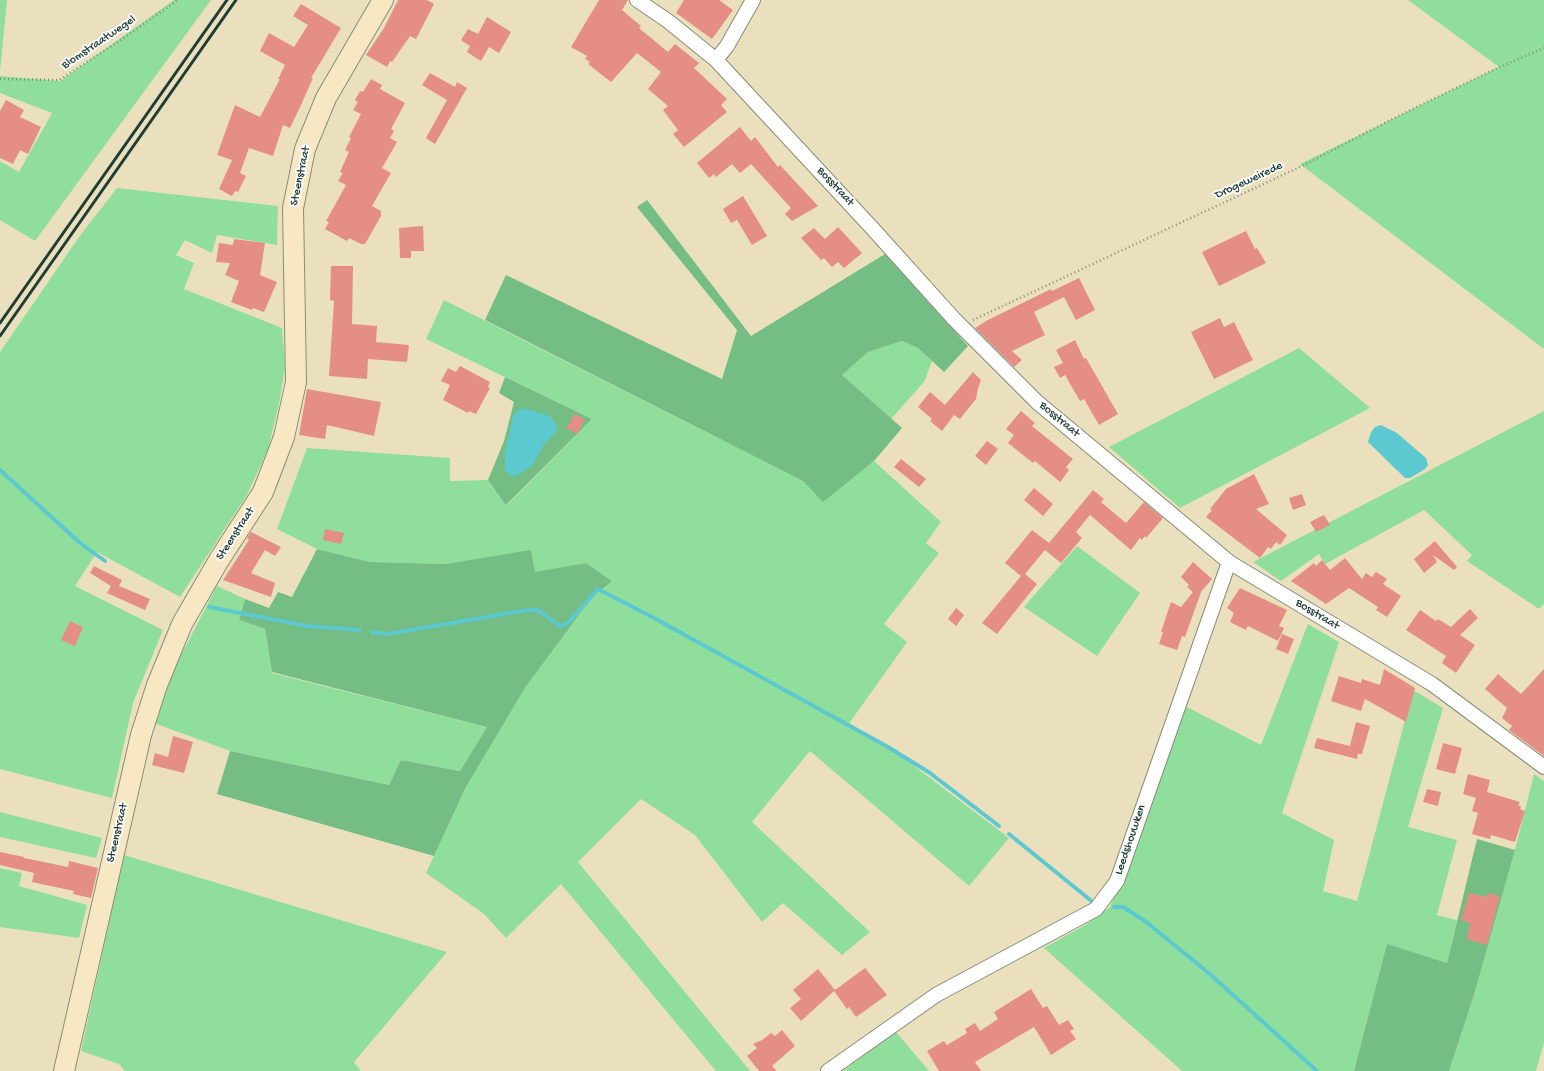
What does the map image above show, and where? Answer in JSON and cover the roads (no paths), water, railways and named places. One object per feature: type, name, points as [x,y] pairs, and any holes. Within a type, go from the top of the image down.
[{"type":"street","name":"Steenstraat","points":[[64,1071],[140,743],[157,685],[182,624],[219,560],[264,492],[284,437],[296,382],[293,208],[306,149],[326,98],[383,0]]},
{"type":"street","name":"Bosstraat","points":[[637,0],[668,21],[716,60],[868,223],[960,325],[1037,402],[1229,562],[1432,684],[1544,767]]},
{"type":"street","points":[[716,60],[727,46],[752,0]]},
{"type":"street","name":"Leedshouwken","points":[[828,1071],[936,995],[1096,909],[1117,881],[1229,562]]},
{"type":"water","points":[[523,408],[550,416],[556,424],[557,431],[542,447],[533,465],[515,476],[510,475],[505,470],[505,454],[513,416],[516,412]]},
{"type":"water","points":[[1381,425],[1397,433],[1426,458],[1428,465],[1425,469],[1410,478],[1405,478],[1368,442],[1371,432],[1375,427]]},
{"type":"waterway","points":[[0,470],[80,543],[105,561]]},
{"type":"waterway","points":[[372,632],[388,634],[527,610],[538,610],[561,626],[568,623],[598,589],[654,618],[888,747],[930,773],[999,826]]},
{"type":"waterway","points":[[209,607],[307,626],[360,630]]},
{"type":"waterway","points":[[1009,834],[1094,903]]},
{"type":"waterway","points":[[1114,907],[1123,907],[1145,921],[1211,975],[1317,1071]]},
{"type":"railway","points":[[0,323],[227,0]]},
{"type":"railway","points":[[0,336],[236,0]]}]
